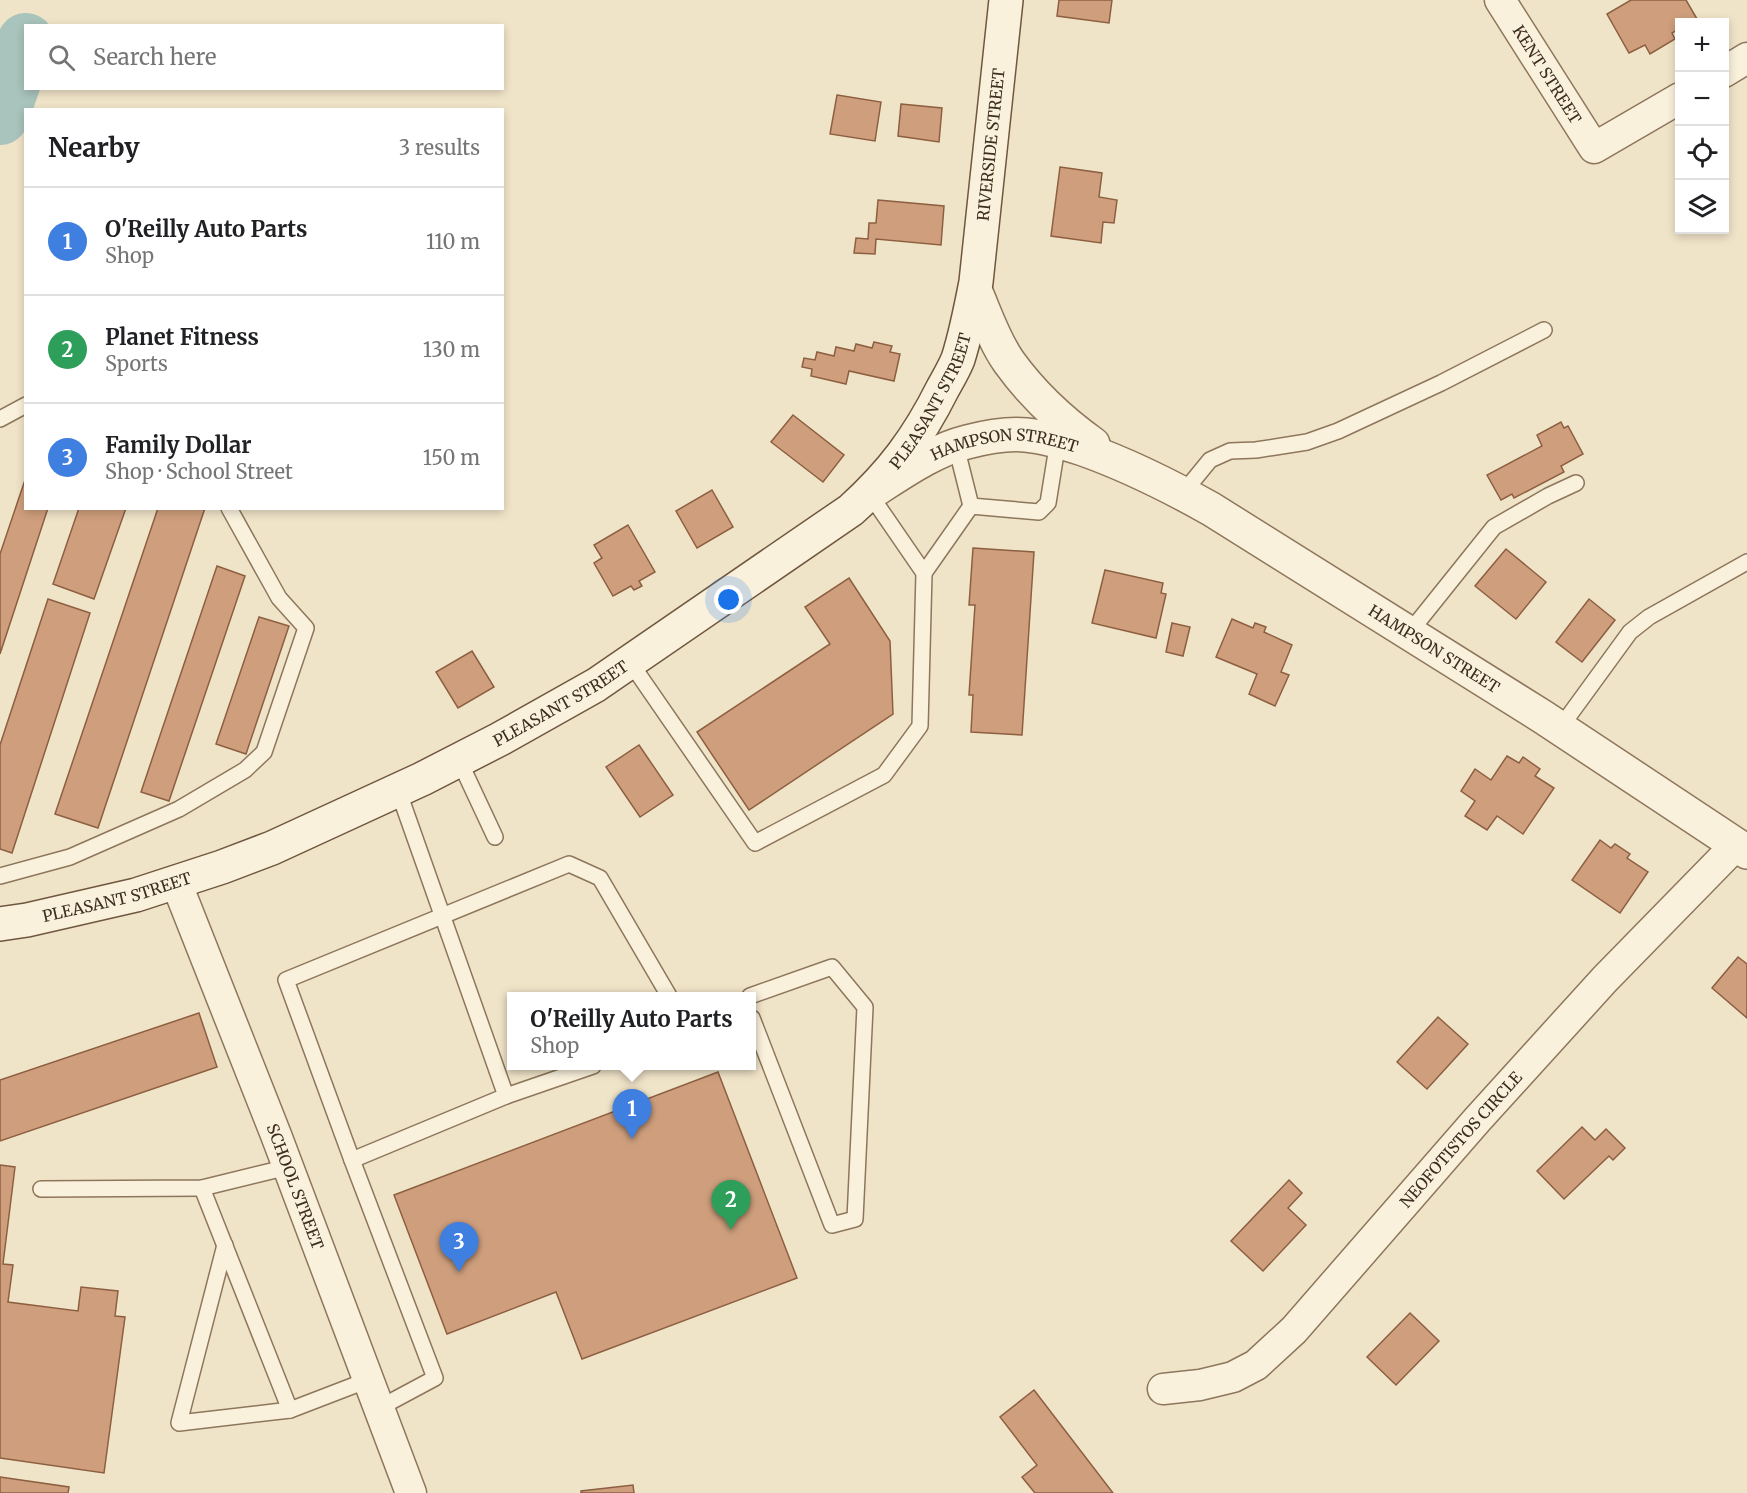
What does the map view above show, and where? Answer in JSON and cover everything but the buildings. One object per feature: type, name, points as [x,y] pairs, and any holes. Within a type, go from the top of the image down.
[{"type":"main road","name":"RIVERSIDE STREET","points":[[975,290],[1006,0]]},
{"type":"main road","name":"HAMPSON STREET","points":[[975,290],[1009,361],[1065,424],[1113,460]]},
{"type":"main road","name":"PLEASANT STREET","points":[[0,924],[94,906],[136,895],[272,848],[459,760],[596,685],[851,510],[895,466],[915,439],[957,360],[975,290]]},
{"type":"main road","name":"HAMPSON STREET","points":[[869,493],[924,459],[965,442],[998,435],[1025,435],[1058,441],[1113,460],[1211,509],[1560,728],[1742,849]]},
{"type":"street","name":"KENT STREET","points":[[1500,0],[1595,148],[1675,101]]},
{"type":"street","points":[[1729,69],[1747,58]]},
{"type":"street","name":"NEOFOTISTOS CIRCLE","points":[[1163,1389],[1200,1385],[1233,1377],[1256,1365],[1294,1330],[1477,1120],[1597,988],[1742,849]]},
{"type":"street","name":"SCHOOL STREET","points":[[176,882],[288,1167],[411,1493]]},
{"type":"lane","points":[[1183,493],[1210,460],[1230,451],[1256,450],[1307,442],[1338,431],[1441,383],[1544,330]]},
{"type":"lane","points":[[0,419],[24,406]]},
{"type":"lane","points":[[971,506],[1039,512],[1048,503],[1058,441]]},
{"type":"lane","points":[[630,662],[755,843],[884,775],[920,726],[924,573],[971,506],[956,446]]},
{"type":"lane","points":[[1409,633],[1494,527],[1576,483]]},
{"type":"lane","points":[[869,493],[924,573]]},
{"type":"lane","points":[[0,876],[70,857],[179,809],[245,770],[264,752],[306,628],[279,598],[230,510]]},
{"type":"lane","points":[[1560,728],[1630,632],[1649,617],[1747,562]]},
{"type":"lane","points":[[459,760],[495,837]]},
{"type":"lane","points":[[398,790],[506,1096]]},
{"type":"lane","points":[[379,1408],[435,1378],[286,980],[569,864],[600,878],[667,992]]},
{"type":"lane","points":[[756,994],[832,967],[865,1007],[855,1220],[832,1225],[756,1028]]},
{"type":"lane","points":[[352,1160],[506,1096],[579,1070]]},
{"type":"lane","points":[[41,1189],[202,1188],[288,1167]]},
{"type":"lane","points":[[202,1188],[290,1410]]},
{"type":"lane","points":[[225,1245],[179,1424],[290,1410],[368,1380]]},
{"type":"waterway","points":[[0,116],[24,48]]},
{"type":"place","name":"O'Reilly Auto Parts","points":[[632,1139]]},
{"type":"place","name":"Planet Fitness","points":[[731,1230]]},
{"type":"place","name":"Family Dollar","points":[[459,1272]]}]
